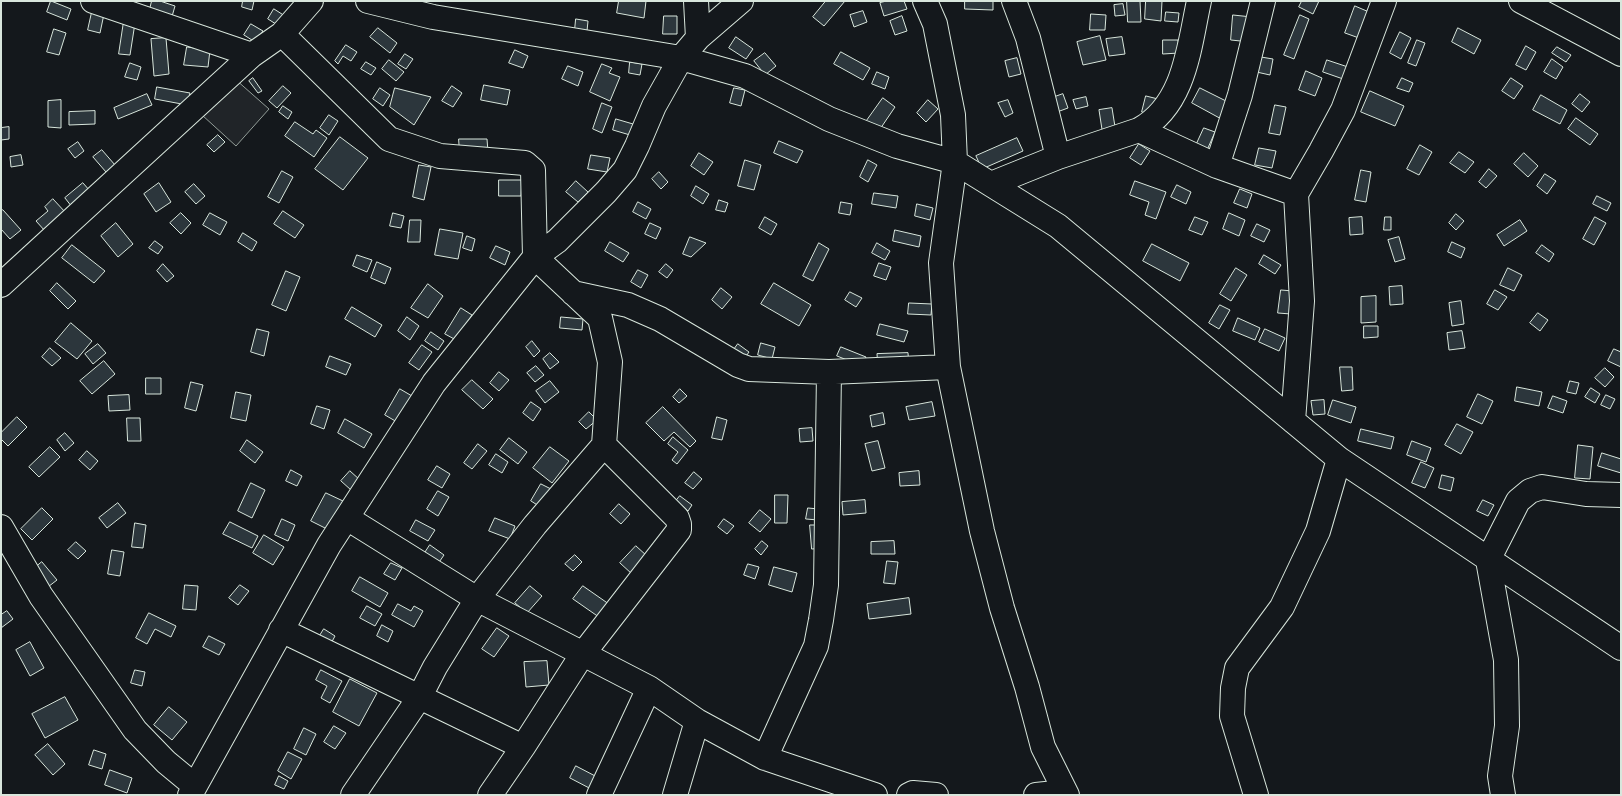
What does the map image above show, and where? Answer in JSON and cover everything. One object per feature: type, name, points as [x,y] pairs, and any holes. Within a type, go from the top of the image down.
[{"type":"street","points":[[93,1],[252,55]]},
{"type":"street","points":[[1,285],[252,55],[282,34],[311,1]]},
{"type":"street","points":[[368,1],[433,17],[681,58],[745,76],[829,119],[897,146],[955,162],[1058,226],[1339,459],[1621,648]]},
{"type":"street","points":[[696,1],[698,38]]},
{"type":"street","points":[[1,528],[42,596],[135,730],[192,790],[330,545],[434,383],[535,258],[557,241],[625,170],[654,106],[681,58],[698,38],[741,1]]},
{"type":"street","points":[[925,1],[935,24],[953,115],[955,162],[941,263],[948,367],[982,530],[1002,608],[1027,687],[1043,747],[1066,793],[1036,795]]},
{"type":"street","points":[[1014,1],[1028,38],[1058,158]]},
{"type":"street","points":[[991,184],[1151,124],[1164,110],[1178,87],[1199,1]]},
{"type":"street","points":[[1217,166],[1240,95],[1263,1]]},
{"type":"street","points":[[1293,421],[1302,301],[1296,194],[1342,110],[1384,1]]},
{"type":"street","points":[[1521,1],[1621,54]]},
{"type":"street","points":[[282,34],[389,139],[440,156],[525,163],[530,166],[533,170],[535,258],[600,318],[610,362],[604,445],[535,525],[477,599],[435,667],[419,698],[353,795]]},
{"type":"street","points":[[1139,130],[1217,166],[1296,194]]},
{"type":"street","points":[[571,292],[628,305],[660,319],[749,370],[828,372],[948,367]]},
{"type":"street","points":[[765,758],[816,646],[821,620],[826,584],[828,372]]},
{"type":"street","points":[[490,795],[582,655],[679,530],[677,518],[604,445]]},
{"type":"street","points":[[1256,795],[1232,716],[1233,688],[1238,668],[1282,607],[1318,531],[1339,459]]},
{"type":"street","points":[[1503,795],[1500,776],[1507,726],[1506,660],[1488,560],[1518,501],[1530,492],[1542,487],[1586,494],[1621,495]]},
{"type":"street","points":[[347,518],[477,599],[649,688],[697,721],[765,758],[874,795]]},
{"type":"street","points":[[281,630],[523,747]]},
{"type":"street","points":[[599,795],[649,688]]},
{"type":"street","points":[[675,795],[697,721]]},
{"type":"street","points":[[909,795],[913,793],[936,795]]},
{"type":"shaded area","points":[[235,79],[269,109],[236,146],[202,115]]},
{"type":"building","points":[[51,1],[71,9],[67,20],[47,12]]},
{"type":"building","points":[[152,1],[160,1],[175,6],[171,20],[149,13]]},
{"type":"building","points":[[243,1],[254,1],[252,10],[242,7]]},
{"type":"building","points":[[619,1],[646,1],[644,18],[617,13]]},
{"type":"building","points":[[826,1],[845,1],[824,26],[813,17]]},
{"type":"building","points":[[904,1],[907,9],[884,16],[880,3]]},
{"type":"building","points":[[965,1],[993,1],[993,10],[965,9]]},
{"type":"building","points":[[1127,1],[1140,1],[1141,22],[1128,22]]},
{"type":"building","points":[[1146,1],[1162,1],[1161,21],[1145,19]]},
{"type":"building","points":[[1302,1],[1319,1],[1313,14],[1299,7]]},
{"type":"building","points":[[1123,4],[1125,15],[1115,16],[1114,5]]},
{"type":"building","points":[[1355,6],[1369,12],[1359,38],[1345,33]]},
{"type":"building","points":[[274,9],[285,16],[279,26],[268,19]]},
{"type":"building","points":[[863,11],[867,22],[854,27],[850,15]]},
{"type":"building","points":[[92,12],[104,14],[100,33],[88,30]]},
{"type":"building","points":[[1166,12],[1179,13],[1178,22],[1165,21]]},
{"type":"building","points":[[1091,14],[1106,15],[1105,30],[1090,30]]},
{"type":"building","points":[[1233,15],[1252,17],[1250,42],[1231,40]]},
{"type":"building","points":[[1300,15],[1309,19],[1294,59],[1284,55]]},
{"type":"building","points":[[664,16],[677,16],[677,34],[663,34]]},
{"type":"building","points":[[902,16],[907,31],[895,35],[890,21]]},
{"type":"building","points":[[576,19],[588,21],[587,31],[575,30]]},
{"type":"building","points":[[124,21],[135,23],[130,55],[119,54]]},
{"type":"building","points":[[251,24],[263,31],[255,42],[244,35]]},
{"type":"building","points":[[378,28],[397,43],[390,53],[370,37]]},
{"type":"building","points":[[1458,28],[1481,40],[1474,54],[1452,42]]},
{"type":"building","points":[[54,29],[66,33],[59,55],[47,52]]},
{"type":"building","points":[[1400,32],[1411,38],[1401,59],[1390,53]]},
{"type":"building","points":[[1100,36],[1106,60],[1083,65],[1077,42]]},
{"type":"building","points":[[736,37],[753,49],[746,59],[729,48]]},
{"type":"building","points":[[1122,37],[1125,54],[1109,56],[1106,39]]},
{"type":"building","points":[[166,38],[169,74],[154,76],[151,39]]},
{"type":"building","points":[[1163,40],[1178,40],[1179,53],[1163,54]]},
{"type":"building","points":[[1417,40],[1425,43],[1416,66],[1408,63]]},
{"type":"building","points":[[346,45],[357,52],[351,61],[343,56],[338,64],[335,61]]},
{"type":"building","points":[[1526,46],[1536,52],[1526,70],[1516,65]]},
{"type":"building","points":[[187,47],[210,50],[208,67],[184,65]]},
{"type":"building","points":[[1557,47],[1571,55],[1566,62],[1552,53]]},
{"type":"building","points":[[515,50],[528,56],[523,68],[509,63]]},
{"type":"building","points":[[841,52],[870,68],[863,80],[834,64]]},
{"type":"building","points":[[765,53],[776,66],[765,75],[754,61]]},
{"type":"building","points":[[405,54],[413,59],[406,69],[398,64]]},
{"type":"building","points":[[1255,56],[1273,59],[1270,75],[1252,71]]},
{"type":"building","points":[[1017,58],[1021,74],[1009,77],[1005,61]]},
{"type":"building","points":[[1552,59],[1563,67],[1556,79],[1544,72]]},
{"type":"building","points":[[389,60],[404,72],[396,81],[382,69]]},
{"type":"building","points":[[1327,60],[1351,68],[1346,80],[1323,72]]},
{"type":"building","points":[[366,62],[376,68],[371,75],[361,69]]},
{"type":"building","points":[[630,62],[642,64],[640,75],[629,73]]},
{"type":"building","points":[[130,63],[141,67],[137,80],[125,77]]},
{"type":"building","points":[[602,64],[612,68],[609,73],[620,77],[610,101],[590,92]]},
{"type":"building","points":[[568,66],[583,72],[578,86],[562,79]]},
{"type":"building","points":[[1306,71],[1322,78],[1315,96],[1299,90]]},
{"type":"building","points":[[877,72],[889,77],[885,89],[872,84]]},
{"type":"building","points":[[253,78],[262,91],[258,93],[249,81]]},
{"type":"building","points":[[1402,78],[1413,83],[1409,92],[1397,88]]},
{"type":"building","points":[[1511,78],[1523,86],[1514,99],[1502,91]]},
{"type":"building","points":[[484,85],[510,90],[507,105],[481,100]]},
{"type":"building","points":[[283,86],[291,93],[277,108],[269,101]]},
{"type":"building","points":[[452,86],[462,93],[453,107],[442,101]]},
{"type":"building","points":[[157,87],[190,93],[187,105],[155,99]]},
{"type":"building","points":[[380,88],[390,95],[383,106],[373,99]]},
{"type":"building","points":[[395,88],[431,97],[414,125],[390,107]]},
{"type":"building","points":[[734,88],[745,90],[741,106],[730,103]]},
{"type":"building","points":[[1200,88],[1234,105],[1225,121],[1192,103]]},
{"type":"building","points":[[1370,91],[1404,106],[1395,126],[1361,112]]},
{"type":"building","points":[[147,94],[152,105],[118,119],[114,108]]},
{"type":"building","points":[[1063,94],[1068,108],[1057,112],[1052,98]]},
{"type":"building","points":[[1580,94],[1590,102],[1582,112],[1572,104]]},
{"type":"building","points":[[1541,95],[1567,110],[1560,124],[1533,110]]},
{"type":"building","points":[[1146,96],[1158,99],[1155,115],[1142,112]]},
{"type":"building","points":[[1086,97],[1088,106],[1076,109],[1073,100]]},
{"type":"building","points":[[883,98],[895,107],[876,135],[863,126]]},
{"type":"building","points":[[61,100],[61,128],[48,127],[48,101]]},
{"type":"building","points":[[928,100],[938,109],[926,122],[917,113]]},
{"type":"building","points":[[1008,100],[1013,113],[1005,117],[998,103]]},
{"type":"building","points":[[602,103],[612,107],[602,133],[593,129]]},
{"type":"building","points":[[1275,105],[1286,107],[1280,135],[1269,133]]},
{"type":"building","points":[[283,106],[292,112],[288,119],[279,112]]},
{"type":"building","points":[[1112,108],[1116,133],[1103,136],[1099,110]]},
{"type":"building","points":[[95,111],[95,124],[69,125],[69,112]]},
{"type":"building","points":[[329,115],[338,121],[329,135],[320,128]]},
{"type":"building","points":[[1576,118],[1598,134],[1590,145],[1568,129]]},
{"type":"building","points":[[616,119],[633,124],[630,135],[613,130]]},
{"type":"building","points":[[295,122],[313,134],[316,130],[327,138],[314,157],[285,136]]},
{"type":"building","points":[[9,127],[9,139],[1,140],[1,128]]},
{"type":"building","points":[[1204,128],[1215,132],[1204,157],[1193,152]]},
{"type":"building","points":[[218,135],[225,142],[214,152],[207,145]]},
{"type":"building","points":[[340,137],[368,158],[343,190],[315,169]]},
{"type":"building","points":[[1017,138],[1023,151],[982,169],[976,156]]},
{"type":"building","points":[[459,139],[487,139],[488,152],[460,153]]},
{"type":"building","points":[[779,141],[803,151],[797,163],[774,153]]},
{"type":"building","points":[[78,142],[84,151],[75,158],[68,149]]},
{"type":"building","points":[[1139,144],[1150,151],[1141,165],[1130,158]]},
{"type":"building","points":[[1420,145],[1432,152],[1419,175],[1407,169]]},
{"type":"building","points":[[1259,148],[1276,151],[1272,168],[1255,165]]},
{"type":"building","points":[[102,150],[115,165],[106,172],[93,157]]},
{"type":"building","points":[[1459,152],[1474,162],[1465,173],[1450,163]]},
{"type":"building","points":[[699,153],[713,162],[704,175],[691,166]]},
{"type":"building","points":[[1524,153],[1538,166],[1528,177],[1514,164]]},
{"type":"building","points":[[21,155],[23,165],[11,167],[10,157]]},
{"type":"building","points":[[591,155],[610,158],[607,172],[588,169]]},
{"type":"building","points":[[745,160],[761,165],[754,190],[738,186]]},
{"type":"building","points":[[868,160],[877,165],[868,182],[860,177]]},
{"type":"building","points":[[419,165],[431,167],[424,200],[413,197]]},
{"type":"building","points":[[1489,169],[1497,176],[1486,188],[1479,182]]},
{"type":"building","points":[[1361,170],[1371,172],[1366,202],[1355,200]]},
{"type":"building","points":[[282,171],[293,177],[279,203],[268,197]]},
{"type":"building","points":[[659,172],[668,182],[661,189],[652,179]]},
{"type":"building","points":[[1545,174],[1556,181],[1547,194],[1537,186]]},
{"type":"building","points":[[499,180],[522,180],[521,196],[499,196]]},
{"type":"building","points":[[576,181],[588,192],[578,202],[566,192]]},
{"type":"building","points":[[1135,181],[1166,192],[1156,219],[1145,215],[1149,202],[1130,195]]},
{"type":"building","points":[[83,183],[90,191],[72,207],[65,198]]},
{"type":"building","points":[[159,183],[171,202],[156,212],[144,194]]},
{"type":"building","points":[[194,184],[205,196],[196,204],[185,192]]},
{"type":"building","points":[[1177,185],[1191,192],[1186,204],[1171,197]]},
{"type":"building","points":[[696,186],[709,194],[703,204],[691,196]]},
{"type":"building","points":[[1240,189],[1252,194],[1247,208],[1234,203]]},
{"type":"building","points":[[874,193],[898,196],[896,208],[872,204]]},
{"type":"building","points":[[1597,196],[1611,203],[1607,211],[1593,204]]},
{"type":"building","points":[[53,199],[66,213],[45,231],[36,221],[48,211],[45,207]]},
{"type":"building","points":[[719,200],[728,203],[725,212],[716,210]]},
{"type":"building","points":[[638,202],[651,209],[646,219],[633,212]]},
{"type":"building","points":[[841,202],[852,204],[850,215],[839,213]]},
{"type":"building","points":[[917,204],[933,208],[930,220],[915,216]]},
{"type":"building","points":[[3,210],[21,230],[10,239],[1,229],[1,211]]},
{"type":"building","points":[[283,211],[304,225],[295,238],[274,224]]},
{"type":"building","points":[[181,213],[191,223],[181,234],[170,223]]},
{"type":"building","points":[[210,213],[227,222],[220,235],[203,225]]},
{"type":"building","points":[[393,213],[404,216],[401,228],[390,226]]},
{"type":"building","points":[[1229,213],[1245,220],[1239,236],[1223,229]]},
{"type":"building","points":[[1456,214],[1464,221],[1456,230],[1449,223]]},
{"type":"building","points":[[765,217],[777,224],[771,235],[759,228]]},
{"type":"building","points":[[1195,217],[1208,222],[1202,235],[1189,230]]},
{"type":"building","points":[[1362,217],[1363,234],[1350,235],[1349,218]]},
{"type":"building","points":[[1385,217],[1391,217],[1391,230],[1384,230]]},
{"type":"building","points":[[1595,217],[1606,223],[1594,245],[1583,239]]},
{"type":"building","points":[[410,220],[421,220],[420,242],[408,242]]},
{"type":"building","points":[[1520,220],[1527,231],[1504,246],[1497,235]]},
{"type":"building","points":[[116,223],[133,244],[118,257],[101,236]]},
{"type":"building","points":[[650,223],[661,228],[656,239],[645,234]]},
{"type":"building","points":[[1257,224],[1270,230],[1264,242],[1251,236]]},
{"type":"building","points":[[440,229],[463,233],[458,259],[435,255]]},
{"type":"building","points":[[895,230],[921,236],[919,247],[893,241]]},
{"type":"building","points":[[243,233],[257,242],[252,251],[238,242]]},
{"type":"building","points":[[467,236],[475,239],[472,251],[463,248]]},
{"type":"building","points":[[690,237],[706,243],[691,257],[683,254]]},
{"type":"building","points":[[1399,237],[1405,259],[1395,262],[1388,240]]},
{"type":"building","points":[[155,241],[163,247],[158,254],[149,248]]},
{"type":"building","points":[[610,242],[629,253],[623,262],[605,251]]},
{"type":"building","points":[[1452,242],[1465,248],[1461,258],[1448,252]]},
{"type":"building","points":[[819,243],[829,249],[813,281],[803,276]]},
{"type":"building","points":[[877,243],[890,251],[885,260],[872,253]]},
{"type":"building","points":[[1152,244],[1189,263],[1180,281],[1143,261]]},
{"type":"building","points":[[72,245],[105,271],[94,283],[62,258]]},
{"type":"building","points":[[1542,245],[1554,254],[1549,262],[1536,253]]},
{"type":"building","points":[[496,246],[510,252],[505,265],[490,258]]},
{"type":"building","points":[[357,255],[372,260],[367,272],[353,266]]},
{"type":"building","points":[[1264,255],[1281,265],[1275,274],[1259,264]]},
{"type":"building","points":[[377,262],[391,268],[385,284],[371,278]]},
{"type":"building","points":[[879,263],[891,267],[886,280],[874,276]]},
{"type":"building","points":[[163,264],[174,276],[167,282],[157,271]]},
{"type":"building","points":[[666,264],[673,270],[667,278],[659,272]]},
{"type":"building","points":[[1236,268],[1247,275],[1231,301],[1220,294]]},
{"type":"building","points":[[1508,268],[1522,275],[1514,291],[1500,285]]},
{"type":"building","points":[[638,270],[648,275],[641,288],[631,282]]},
{"type":"building","points":[[286,271],[300,277],[286,311],[272,305]]},
{"type":"building","points":[[57,283],[76,301],[68,309],[50,291]]},
{"type":"building","points":[[774,283],[811,305],[799,326],[761,304]]},
{"type":"building","points":[[428,284],[443,296],[428,318],[411,308]]},
{"type":"building","points":[[1402,286],[1403,304],[1390,305],[1389,287]]},
{"type":"building","points":[[721,288],[732,297],[722,309],[712,300]]},
{"type":"building","points":[[1281,290],[1293,291],[1291,314],[1278,313]]},
{"type":"building","points":[[1495,290],[1507,297],[1498,310],[1487,304]]},
{"type":"building","points":[[850,292],[862,298],[856,307],[845,300]]},
{"type":"building","points":[[1376,296],[1376,322],[1361,323],[1361,297]]},
{"type":"building","points":[[1461,301],[1464,324],[1452,326],[1449,303]]},
{"type":"building","points":[[909,303],[932,304],[931,315],[908,314]]},
{"type":"building","points":[[1220,305],[1230,310],[1219,329],[1209,323]]},
{"type":"building","points":[[352,307],[382,325],[375,337],[345,319]]},
{"type":"building","points":[[461,308],[472,315],[456,340],[445,334]]},
{"type":"building","points":[[1538,313],[1548,320],[1540,331],[1530,323]]},
{"type":"building","points":[[407,317],[419,326],[410,340],[398,331]]},
{"type":"building","points":[[561,317],[583,319],[582,330],[560,328]]},
{"type":"building","points":[[1238,318],[1260,328],[1255,340],[1233,331]]},
{"type":"building","points":[[71,323],[92,341],[77,359],[55,342]]},
{"type":"building","points":[[880,324],[908,331],[904,342],[877,335]]},
{"type":"building","points":[[1364,326],[1378,326],[1378,337],[1364,338]]},
{"type":"building","points":[[257,329],[269,332],[264,356],[251,352]]},
{"type":"building","points":[[1265,329],[1285,338],[1279,351],[1259,342]]},
{"type":"building","points":[[1462,331],[1465,348],[1449,350],[1447,333]]},
{"type":"building","points":[[431,332],[444,341],[438,350],[425,341]]},
{"type":"building","points":[[532,341],[540,351],[534,357],[526,347]]},
{"type":"building","points":[[761,343],[775,347],[772,359],[758,355]]},
{"type":"building","points":[[98,344],[106,353],[93,364],[85,354]]},
{"type":"building","points":[[738,344],[749,352],[744,359],[733,351]]},
{"type":"building","points":[[422,345],[432,352],[419,370],[409,363]]},
{"type":"building","points":[[841,347],[866,357],[862,366],[837,356]]},
{"type":"building","points":[[50,348],[61,358],[52,366],[42,357]]},
{"type":"building","points":[[1614,349],[1621,352],[1621,367],[1608,361]]},
{"type":"building","points":[[550,353],[559,362],[550,369],[543,359]]},
{"type":"building","points":[[908,353],[909,366],[878,368],[877,354]]},
{"type":"building","points":[[330,356],[351,364],[346,375],[326,367]]},
{"type":"building","points":[[104,361],[115,374],[92,394],[80,381]]},
{"type":"building","points":[[536,366],[544,375],[535,382],[527,373]]},
{"type":"building","points":[[1340,367],[1352,367],[1353,390],[1342,391]]},
{"type":"building","points":[[1605,368],[1614,377],[1605,387],[1595,378]]},
{"type":"building","points":[[499,372],[509,380],[499,391],[490,383]]},
{"type":"building","points":[[146,378],[161,378],[161,394],[146,394]]},
{"type":"building","points":[[472,380],[493,399],[483,409],[462,390]]},
{"type":"building","points":[[550,381],[559,392],[545,403],[536,391]]},
{"type":"building","points":[[1570,381],[1579,383],[1576,394],[1567,392]]},
{"type":"building","points":[[191,382],[203,385],[196,411],[185,408]]},
{"type":"building","points":[[1517,387],[1542,392],[1539,406],[1515,401]]},
{"type":"building","points":[[1591,388],[1600,394],[1595,403],[1585,397]]},
{"type":"building","points":[[400,389],[412,396],[397,422],[385,415]]},
{"type":"building","points":[[680,389],[687,396],[679,403],[673,397]]},
{"type":"building","points":[[236,392],[251,395],[246,421],[231,418]]},
{"type":"building","points":[[1478,394],[1493,401],[1482,424],[1467,417]]},
{"type":"building","points":[[129,395],[130,410],[109,411],[108,396]]},
{"type":"building","points":[[1606,395],[1615,399],[1610,409],[1601,405]]},
{"type":"building","points":[[1553,396],[1567,401],[1563,413],[1548,408]]},
{"type":"building","points":[[1324,400],[1325,414],[1313,415],[1311,401]]},
{"type":"building","points":[[1333,400],[1356,407],[1351,423],[1328,415]]},
{"type":"building","points":[[531,402],[541,409],[533,421],[523,413]]},
{"type":"building","points":[[932,402],[935,416],[909,420],[906,407]]},
{"type":"building","points":[[317,406],[330,410],[324,429],[311,424]]},
{"type":"building","points":[[663,407],[696,441],[690,447],[674,432],[664,441],[646,423]]},
{"type":"building","points":[[589,412],[597,420],[586,429],[579,422]]},
{"type":"building","points":[[883,413],[885,424],[872,427],[870,416]]},
{"type":"building","points":[[17,417],[27,427],[8,446],[1,439],[1,433]]},
{"type":"building","points":[[717,417],[727,420],[722,440],[712,438]]},
{"type":"building","points":[[127,418],[140,418],[141,441],[128,441]]},
{"type":"building","points":[[345,419],[372,434],[364,448],[338,433]]},
{"type":"building","points":[[1457,424],[1473,432],[1461,454],[1445,445]]},
{"type":"building","points":[[812,428],[813,441],[800,442],[799,429]]},
{"type":"building","points":[[1361,429],[1394,437],[1391,449],[1358,441]]},
{"type":"building","points":[[65,433],[74,443],[65,451],[57,440]]},
{"type":"building","points":[[673,437],[688,450],[677,464],[672,460],[678,452],[668,444]]},
{"type":"building","points":[[509,438],[527,452],[518,464],[500,450]]},
{"type":"building","points":[[247,440],[263,452],[255,463],[240,451]]},
{"type":"building","points":[[878,441],[885,468],[872,471],[865,444]]},
{"type":"building","points":[[1412,441],[1431,448],[1426,462],[1407,455]]},
{"type":"building","points":[[478,444],[487,451],[472,469],[464,463]]},
{"type":"building","points":[[1578,445],[1593,447],[1590,479],[1575,478]]},
{"type":"building","points":[[50,447],[60,457],[39,477],[29,467]]},
{"type":"building","points":[[550,447],[569,461],[552,483],[533,468]]},
{"type":"building","points":[[87,451],[98,461],[90,470],[79,460]]},
{"type":"building","points":[[1602,453],[1621,459],[1621,473],[1598,466]]},
{"type":"building","points":[[496,454],[508,462],[502,473],[489,465]]},
{"type":"building","points":[[1421,462],[1434,468],[1425,488],[1412,483]]},
{"type":"building","points":[[437,466],[450,474],[442,488],[428,480]]},
{"type":"building","points":[[291,470],[302,476],[297,486],[286,481]]},
{"type":"building","points":[[350,471],[360,480],[351,490],[341,481]]},
{"type":"building","points":[[919,471],[920,485],[900,486],[899,473]]},
{"type":"building","points":[[694,472],[702,479],[693,489],[685,483]]},
{"type":"building","points":[[1442,475],[1454,478],[1451,491],[1439,488]]},
{"type":"building","points":[[251,483],[265,490],[252,518],[238,511]]},
{"type":"building","points":[[541,484],[553,490],[542,508],[531,501]]},
{"type":"building","points":[[438,491],[449,497],[438,516],[427,509]]},
{"type":"building","points":[[326,493],[343,501],[329,530],[311,521]]},
{"type":"building","points":[[775,495],[788,495],[787,523],[775,523]]},
{"type":"building","points":[[680,496],[692,505],[688,511],[676,501]]},
{"type":"building","points":[[865,500],[866,513],[843,515],[842,502]]},
{"type":"building","points":[[1483,500],[1494,505],[1488,516],[1477,511]]},
{"type":"building","points":[[118,503],[126,513],[107,528],[99,518]]},
{"type":"building","points":[[619,504],[630,514],[621,524],[610,514]]},
{"type":"building","points":[[42,508],[53,519],[32,540],[21,529]]},
{"type":"building","points":[[808,508],[819,509],[818,520],[806,519]]},
{"type":"building","points":[[760,510],[771,519],[760,532],[749,523]]},
{"type":"building","points":[[495,518],[515,526],[510,539],[489,531]]},
{"type":"building","points":[[282,519],[295,525],[288,541],[275,535]]},
{"type":"building","points":[[724,519],[734,526],[727,534],[718,527]]},
{"type":"building","points":[[416,520],[435,530],[428,541],[410,531]]},
{"type":"building","points":[[230,522],[258,536],[252,548],[223,534]]},
{"type":"building","points":[[135,523],[146,525],[143,548],[132,547]]},
{"type":"building","points":[[810,525],[821,525],[823,548],[812,549]]},
{"type":"building","points":[[264,535],[284,547],[273,565],[253,553]]},
{"type":"building","points":[[762,541],[768,546],[761,555],[755,549]]},
{"type":"building","points":[[894,541],[895,554],[871,554],[871,542]]},
{"type":"building","points":[[76,542],[86,551],[78,559],[68,550]]},
{"type":"building","points":[[430,545],[444,555],[433,571],[419,562]]},
{"type":"building","points":[[636,546],[647,556],[632,574],[620,563]]},
{"type":"building","points":[[112,550],[124,552],[120,576],[108,574]]},
{"type":"building","points":[[575,555],[582,562],[573,571],[565,564]]},
{"type":"building","points":[[887,561],[898,562],[895,584],[884,583]]},
{"type":"building","points":[[42,562],[57,580],[44,590],[30,572]]},
{"type":"building","points":[[391,563],[402,568],[395,580],[384,574]]},
{"type":"building","points":[[748,564],[759,567],[755,579],[744,575]]},
{"type":"building","points":[[774,567],[797,573],[792,592],[769,585]]},
{"type":"building","points":[[360,577],[388,593],[380,607],[352,591]]},
{"type":"building","points":[[185,585],[198,586],[196,610],[183,609]]},
{"type":"building","points":[[240,585],[249,591],[238,605],[229,598]]},
{"type":"building","points":[[530,586],[542,596],[527,613],[515,603]]},
{"type":"building","points":[[583,586],[616,609],[606,622],[573,599]]},
{"type":"building","points":[[909,598],[911,614],[869,619],[867,604]]},
{"type":"building","points":[[398,604],[411,611],[414,606],[423,611],[414,627],[392,615]]},
{"type":"building","points":[[367,606],[382,614],[375,626],[360,618]]},
{"type":"building","points":[[7,611],[13,619],[1,628],[1,615]]},
{"type":"building","points":[[149,613],[176,626],[171,637],[155,629],[147,644],[136,638]]},
{"type":"building","points":[[382,625],[393,631],[388,642],[377,636]]},
{"type":"building","points":[[497,628],[509,636],[494,657],[482,649]]},
{"type":"building","points":[[324,629],[335,636],[328,649],[316,642]]},
{"type":"building","points":[[209,636],[225,644],[219,655],[203,647]]},
{"type":"building","points":[[30,642],[44,668],[30,676],[16,650]]},
{"type":"building","points":[[547,661],[549,685],[526,687],[524,662]]},
{"type":"building","points":[[135,670],[145,672],[142,686],[131,683]]},
{"type":"building","points":[[321,670],[342,681],[330,703],[321,698],[327,686],[316,680]]},
{"type":"building","points":[[350,679],[377,693],[359,726],[333,712]]},
{"type":"building","points":[[65,697],[78,720],[45,738],[32,714]]},
{"type":"building","points":[[169,707],[187,722],[172,740],[154,725]]},
{"type":"building","points":[[334,726],[346,733],[335,749],[324,742]]},
{"type":"building","points":[[304,728],[316,734],[306,755],[294,749]]},
{"type":"building","points":[[48,744],[65,764],[53,775],[35,755]]},
{"type":"building","points":[[94,750],[106,754],[102,769],[89,765]]},
{"type":"building","points":[[288,752],[302,759],[291,779],[278,771]]},
{"type":"building","points":[[576,766],[599,778],[593,790],[570,778]]},
{"type":"building","points":[[110,770],[132,778],[127,793],[105,785]]},
{"type":"building","points":[[279,776],[288,781],[284,789],[275,785]]}]
